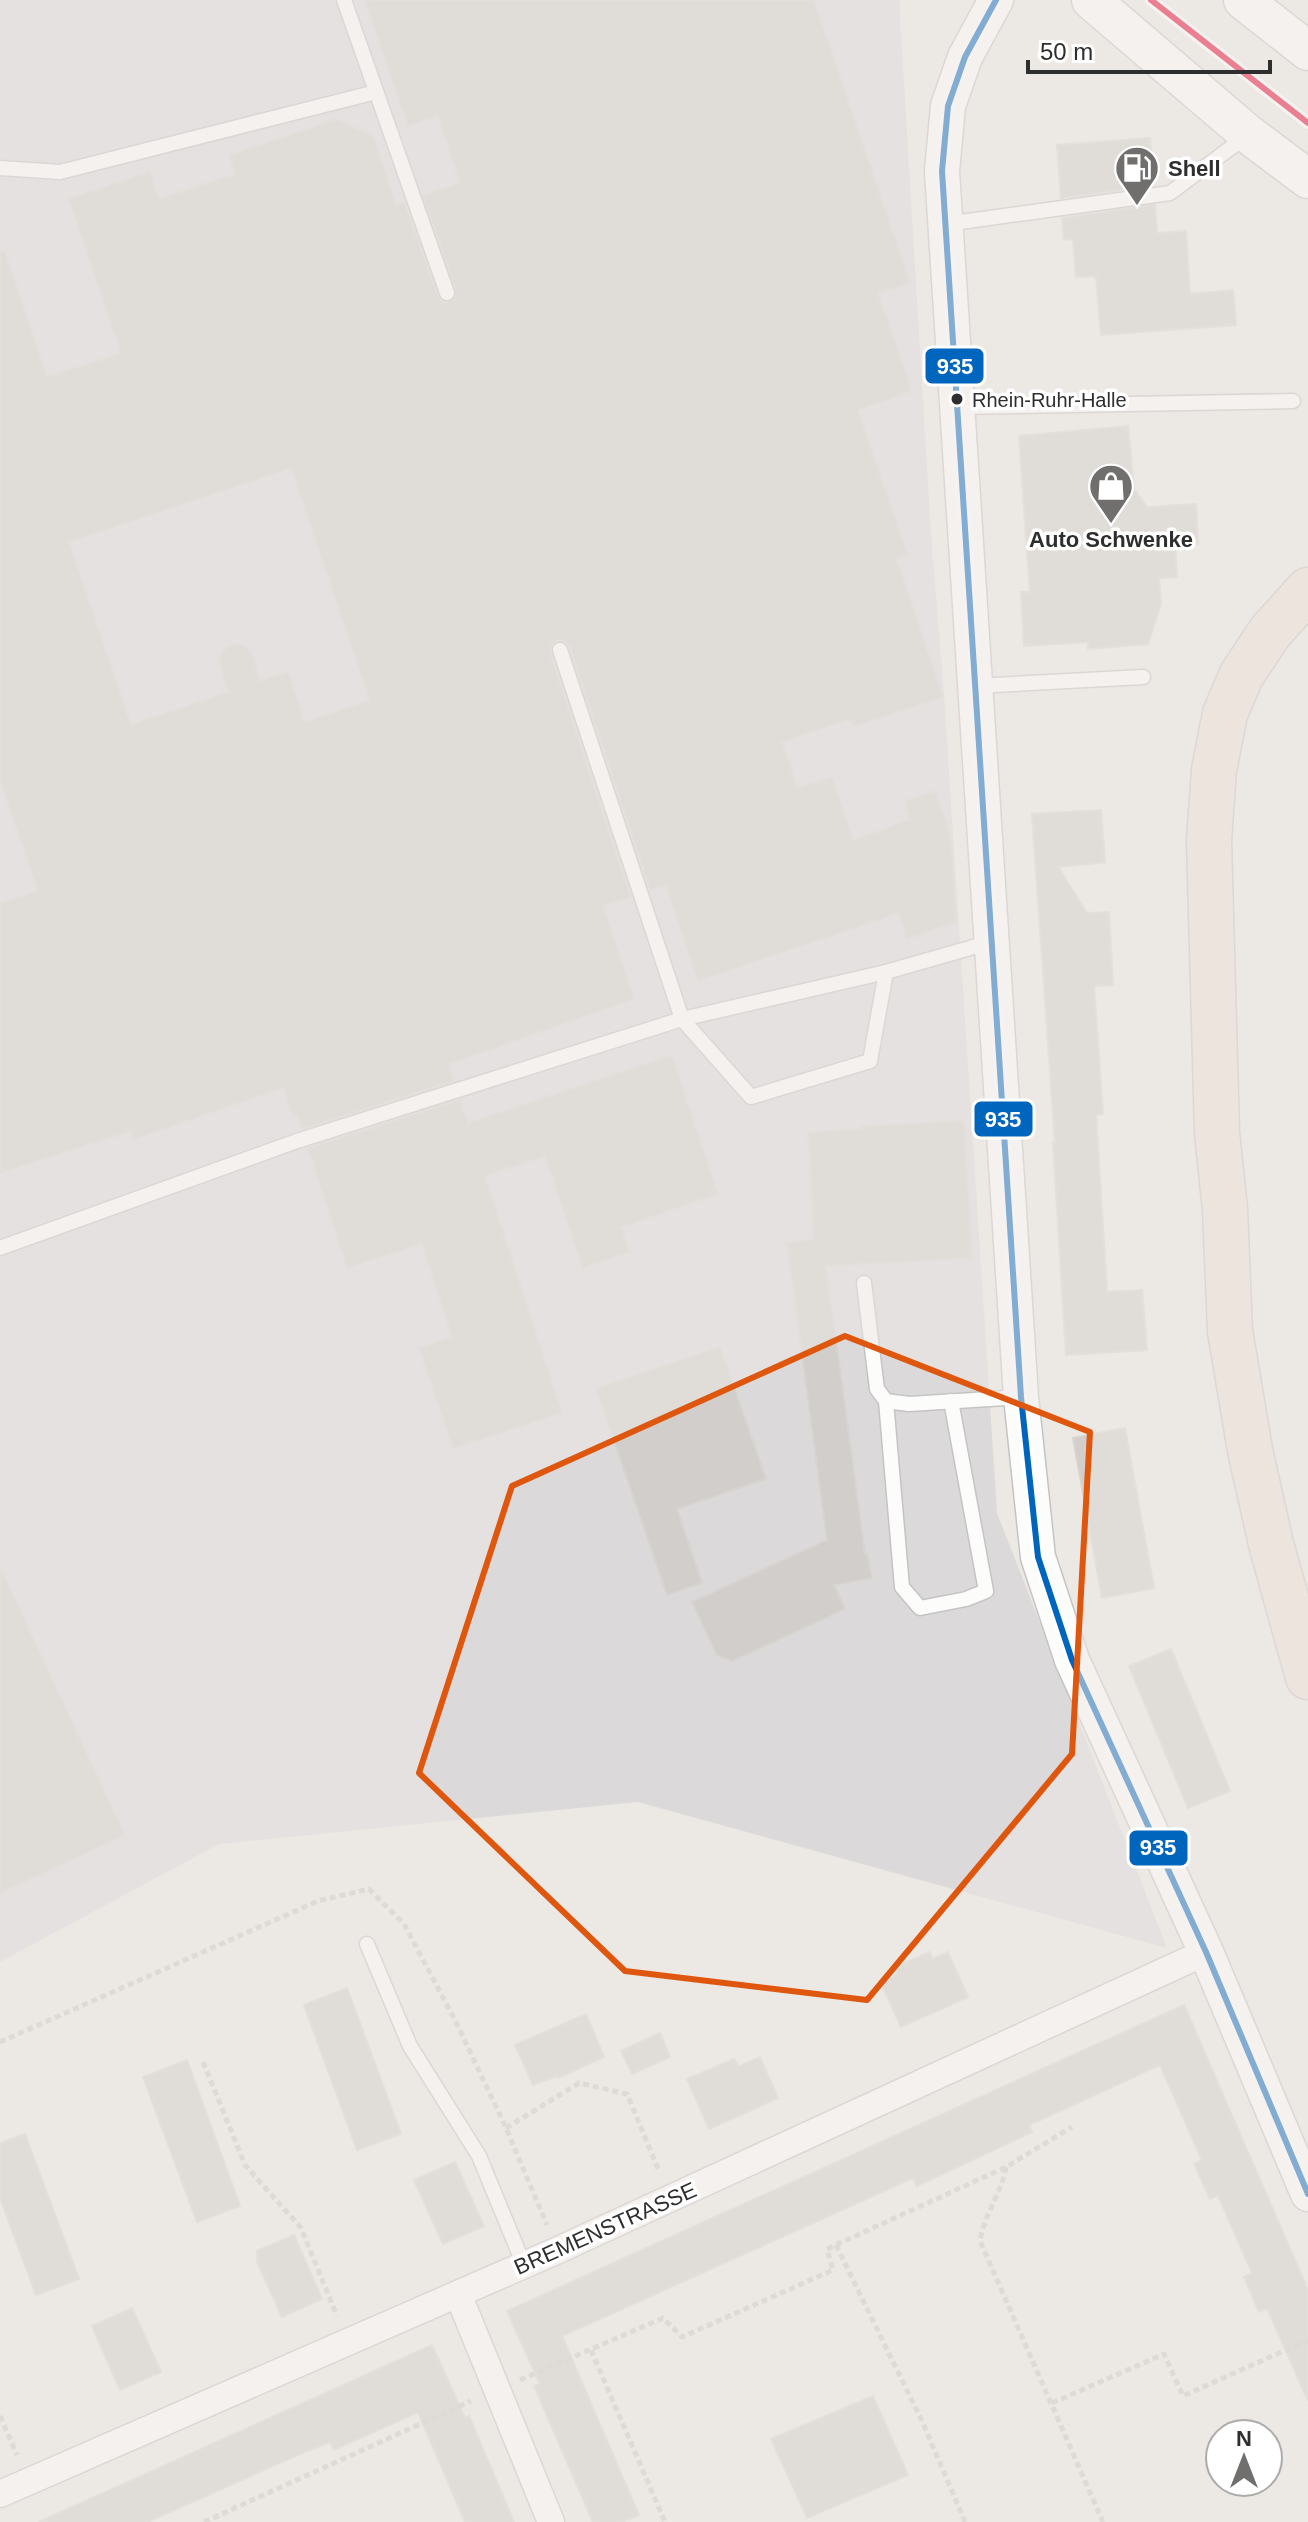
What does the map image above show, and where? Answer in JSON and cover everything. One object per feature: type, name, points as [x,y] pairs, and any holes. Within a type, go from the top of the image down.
[{"type":"highway","points":[[1308,590],[1270,632],[1241,676],[1225,714],[1214,770],[1209,840],[1217,1133],[1225,1209],[1230,1331],[1265,1517],[1308,1677]]},
{"type":"main road","points":[[1091,0],[1248,134],[1308,179]]},
{"type":"main road","points":[[1243,0],[1308,51]]},
{"type":"street","points":[[996,0],[965,57],[948,106],[942,171],[1021,1397],[1038,1557],[1072,1660],[1206,1952],[1308,2194]]},
{"type":"street","name":"BREMENSTRASSE","points":[[0,2494],[556,2251],[1206,1952]]},
{"type":"street","points":[[458,2294],[551,2522]]},
{"type":"lane","points":[[344,0],[447,293]]},
{"type":"lane","points":[[0,168],[60,172],[376,92]]},
{"type":"lane","points":[[946,224],[1170,193],[1248,134]]},
{"type":"lane","points":[[957,407],[1293,401]]},
{"type":"lane","points":[[560,650],[682,1019],[751,1097],[870,1061],[886,972]]},
{"type":"lane","points":[[975,686],[1143,677]]},
{"type":"lane","points":[[0,1248],[297,1141],[682,1019],[886,972],[992,942]]},
{"type":"lane","points":[[864,1283],[877,1389],[886,1401],[902,1587],[920,1608],[966,1599],[986,1591],[951,1401]]},
{"type":"lane","points":[[886,1401],[909,1404],[1021,1397]]},
{"type":"lane","points":[[367,1944],[410,2046],[479,2156],[524,2265]]},
{"type":"path","points":[[0,2042],[318,1901],[369,1889],[404,1924],[456,2022],[506,2128],[556,2251]]},
{"type":"path","points":[[203,2062],[245,2165],[301,2228],[348,2343]]},
{"type":"path","points":[[506,2128],[579,2083],[627,2094],[671,2199]]},
{"type":"path","points":[[204,2522],[663,2318],[682,2337],[833,2270],[827,2249],[1006,2167],[1072,2127]]},
{"type":"path","points":[[1006,2167],[1003,2182],[983,2221],[980,2241],[1103,2522]]},
{"type":"path","points":[[836,2245],[922,2421],[965,2522]]},
{"type":"path","points":[[1052,2403],[1164,2354],[1183,2396],[1308,2340]]},
{"type":"path","points":[[591,2350],[665,2522]]},
{"type":"path","points":[[0,2416],[29,2481]]},
{"type":"highlighted area","points":[[845,1336],[1090,1432],[1072,1754],[867,2000],[625,1971],[419,1773],[512,1486]]},
{"type":"shaded area","points":[[0,0],[899,0],[931,535],[997,1513],[1167,1948],[638,1802],[219,1844],[0,1962]]},
{"type":"building","points":[[365,0],[814,0],[910,283],[878,293],[912,391],[858,410],[907,554],[896,557],[943,697],[853,727],[850,719],[782,742],[798,788],[832,777],[853,840],[910,820],[904,801],[935,791],[951,837],[956,922],[907,939],[898,913],[698,981],[666,885],[650,890],[570,647],[558,640],[552,644],[550,653],[631,897],[603,906],[634,999],[449,1064],[454,1081],[302,1129],[298,1115],[293,1116],[283,1088],[134,1139],[131,1131],[0,1173],[0,903],[38,891],[0,780],[0,253],[5,252],[47,377],[121,353],[69,199],[150,172],[159,199],[235,174],[229,155],[336,119],[373,136],[396,205],[404,202],[438,296],[444,303],[454,300],[456,290],[423,196],[460,183],[438,116],[408,126]],"holes":[[[291,468],[370,700],[305,722],[288,672],[260,681],[252,653],[236,644],[226,648],[220,656],[219,663],[229,692],[131,725],[69,542]]]},
{"type":"building","points":[[1150,138],[1153,185],[1061,198],[1057,145]]},
{"type":"building","points":[[1155,205],[1157,233],[1186,231],[1190,294],[1233,290],[1236,325],[1101,335],[1096,276],[1076,277],[1073,239],[1064,240],[1062,218]]},
{"type":"building","name":"Auto Schwenke","points":[[1128,426],[1134,489],[1147,507],[1196,504],[1198,544],[1175,546],[1177,577],[1159,578],[1161,604],[1148,644],[1088,649],[1088,642],[1024,646],[1021,592],[1030,592],[1019,436]]},
{"type":"building","points":[[1101,810],[1105,862],[1058,867],[1087,913],[1109,912],[1113,985],[1094,986],[1103,1114],[1096,1115],[1107,1292],[1142,1290],[1147,1350],[1066,1355],[1032,814]]},
{"type":"building","points":[[672,1055],[718,1194],[621,1227],[630,1252],[583,1268],[545,1156],[485,1176],[562,1413],[453,1448],[419,1348],[452,1337],[422,1244],[347,1268],[308,1148],[460,1100],[468,1123]]},
{"type":"building","points":[[964,1121],[972,1258],[826,1266],[865,1554],[872,1578],[834,1585],[845,1609],[732,1661],[717,1655],[692,1602],[827,1540],[787,1243],[814,1239],[808,1132]]},
{"type":"building","points":[[720,1347],[766,1479],[677,1509],[702,1583],[667,1595],[596,1388]]},
{"type":"building","points":[[1125,1428],[1154,1588],[1102,1598],[1073,1438]]},
{"type":"building","points":[[0,1567],[125,1835],[0,1893]]},
{"type":"building","points":[[1171,1649],[1230,1791],[1188,1808],[1129,1666]]},
{"type":"building","points":[[930,1952],[932,1959],[948,1952],[968,1997],[901,2027],[880,1981],[898,1974],[895,1967]]},
{"type":"building","points":[[347,1988],[401,2134],[357,2150],[304,2005]]},
{"type":"building","points":[[1184,2005],[1308,2290],[1308,2401],[1267,2308],[1259,2312],[1244,2277],[1252,2273],[1218,2195],[1210,2199],[1194,2164],[1202,2160],[1160,2065],[1029,2125],[1032,2132],[917,2186],[913,2178],[562,2336],[639,2515],[622,2522],[593,2522],[534,2386],[540,2384],[507,2311]]},
{"type":"building","points":[[586,2014],[604,2057],[558,2078],[533,2085],[515,2045]]},
{"type":"building","points":[[660,2033],[670,2057],[632,2074],[621,2051]]},
{"type":"building","points":[[760,2057],[778,2098],[709,2129],[687,2079],[734,2059],[738,2067]]},
{"type":"building","points":[[187,2060],[240,2206],[197,2222],[143,2077]]},
{"type":"building","points":[[25,2134],[79,2279],[36,2295],[0,2198],[0,2143]]},
{"type":"building","points":[[455,2162],[484,2226],[443,2244],[414,2180]]},
{"type":"building","points":[[294,2235],[322,2299],[282,2317],[257,2262],[257,2251]]},
{"type":"building","points":[[132,2308],[161,2372],[120,2390],[92,2326]]},
{"type":"building","points":[[432,2345],[465,2418],[469,2416],[514,2522],[465,2522],[418,2412],[334,2450],[330,2442],[302,2453],[148,2522],[39,2522]]},
{"type":"building","points":[[873,2396],[908,2475],[807,2518],[771,2439]]},
{"type":"transit line","name":"935","points":[[996,0],[965,57],[948,106],[942,171],[1021,1397],[1038,1557],[1072,1660],[1206,1952],[1308,2194]]},
{"type":"transit line","points":[[1151,0],[1308,123]]},
{"type":"place","name":"Shell","points":[[1137,207]]},
{"type":"place","name":"Rhein-Ruhr-Halle","points":[[957,399]]},
{"type":"place","name":"Auto Schwenke","points":[[1111,525]]}]
